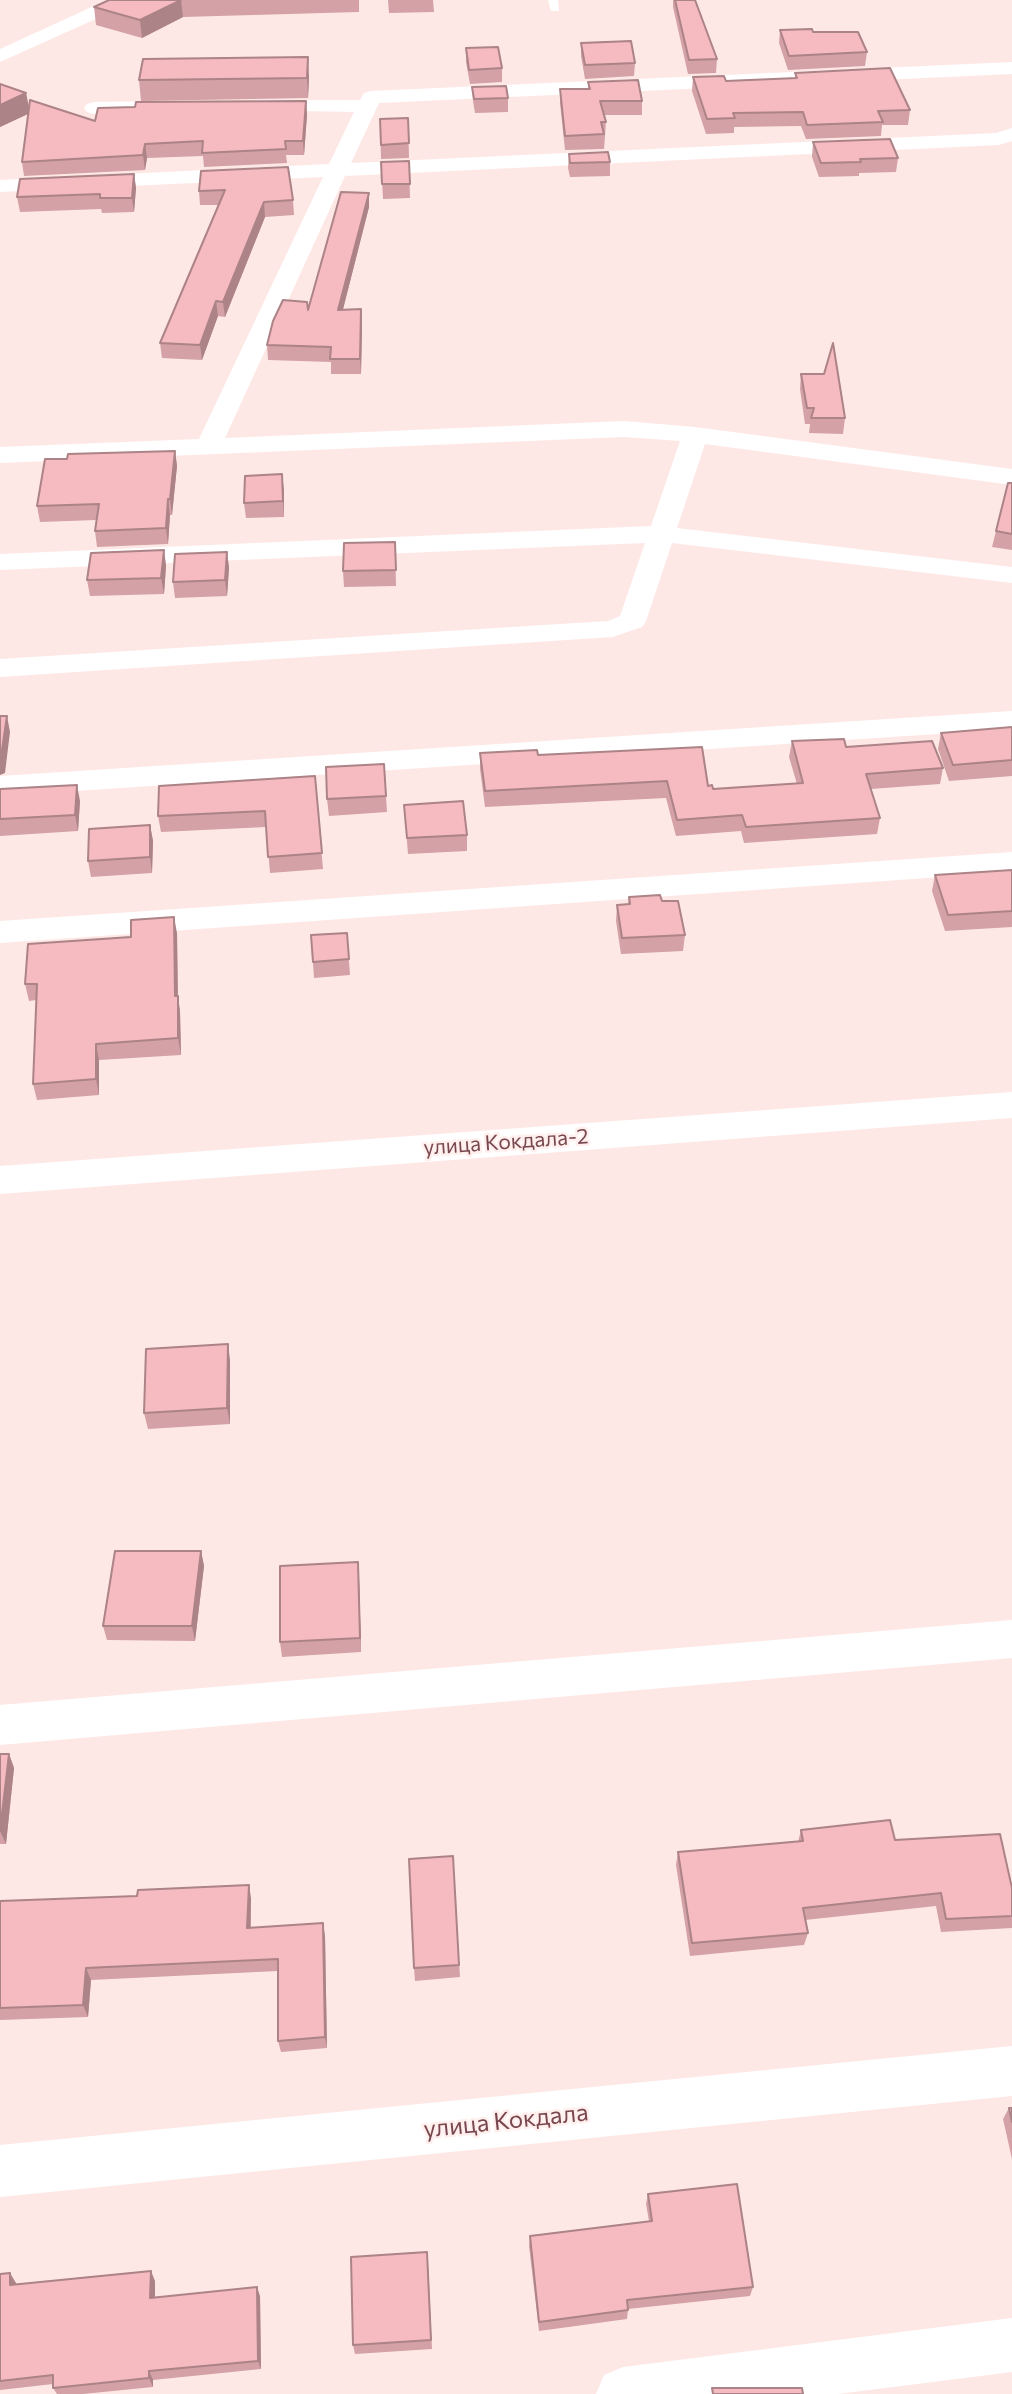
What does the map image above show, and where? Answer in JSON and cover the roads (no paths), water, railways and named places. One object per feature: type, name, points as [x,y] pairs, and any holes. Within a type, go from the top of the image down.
[{"type":"street","points":[[0,56],[122,0]]},
{"type":"street","points":[[208,447],[371,97],[1012,68]]},
{"type":"street","points":[[230,107],[367,106]]},
{"type":"street","points":[[94,108],[189,107]]},
{"type":"street","points":[[0,186],[999,139],[1012,134]]},
{"type":"street","points":[[0,455],[573,429],[624,429],[695,435],[1012,477]]},
{"type":"street","points":[[0,668],[613,629],[632,621],[695,435]]},
{"type":"street","points":[[0,562],[662,534],[1012,575]]},
{"type":"street","points":[[0,786],[1012,720]]},
{"type":"street","points":[[0,932],[1012,862]]},
{"type":"street","name":"улица Кокдала-2","points":[[0,1180],[1012,1105]]},
{"type":"street","points":[[0,1726],[1012,1639]]},
{"type":"street","name":"улица Кокдала","points":[[0,2171],[1012,2071]]},
{"type":"street","points":[[623,2394],[1012,2345]]}]
